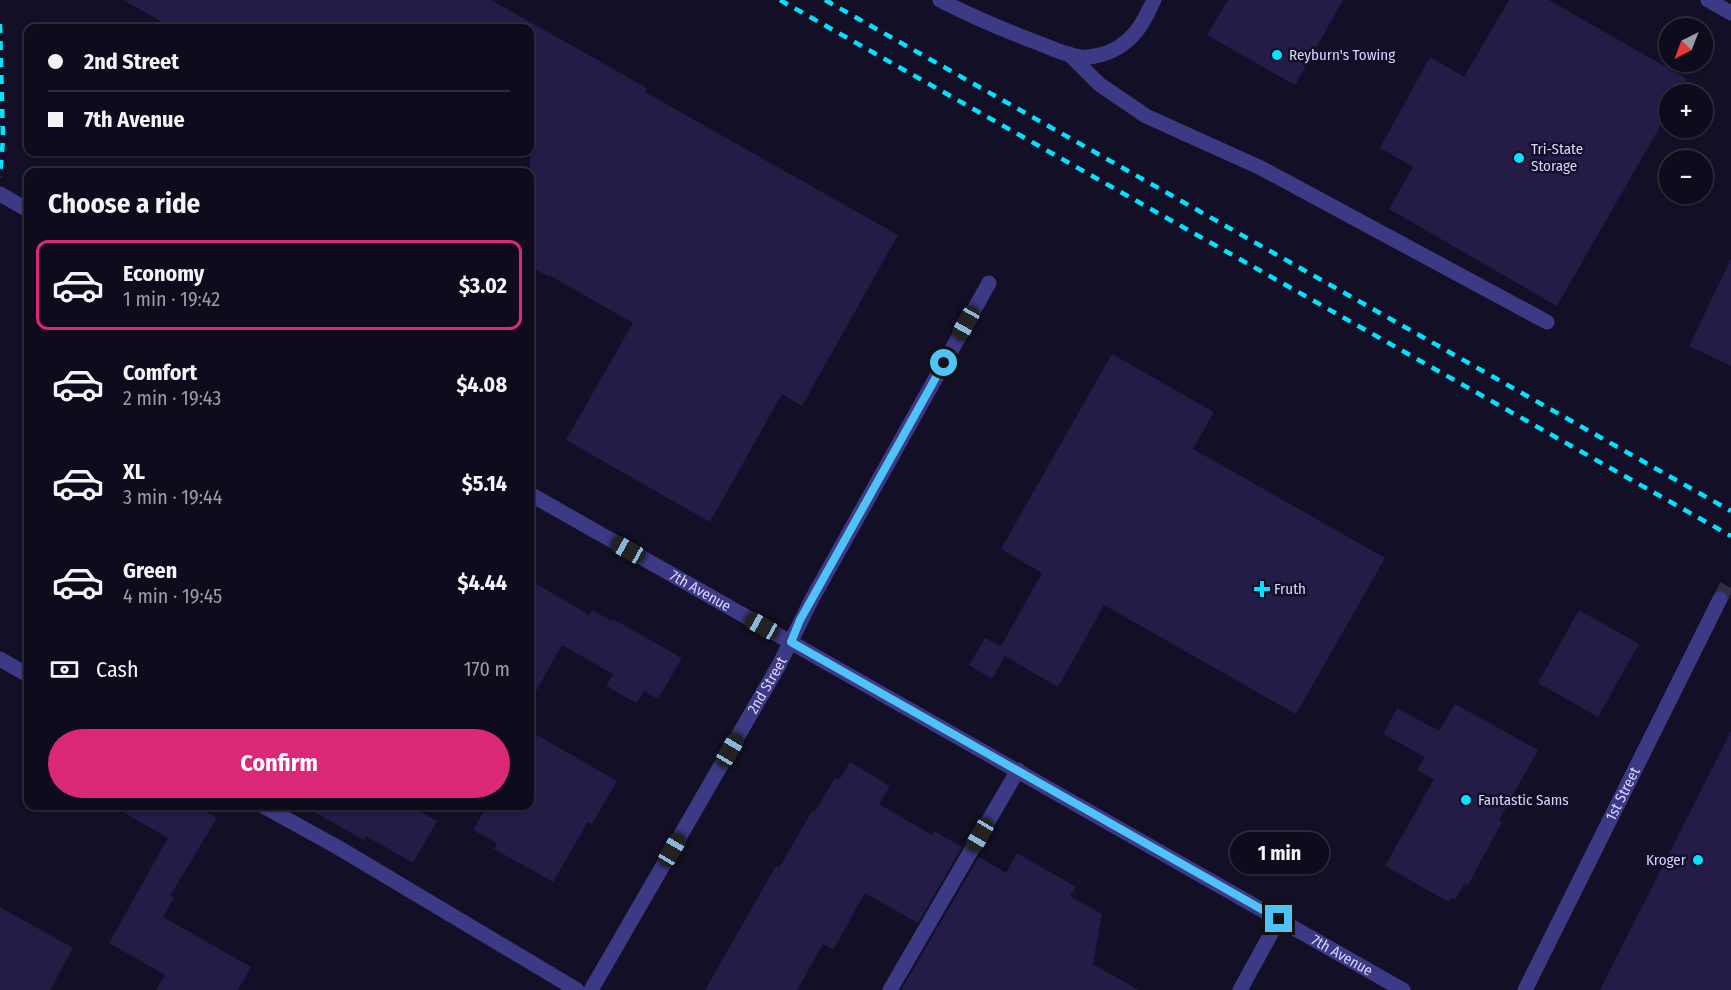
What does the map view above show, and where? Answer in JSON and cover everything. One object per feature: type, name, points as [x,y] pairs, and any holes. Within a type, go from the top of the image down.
[{"type":"street","points":[[940,0],[970,16],[1081,57],[1095,56],[1122,45],[1136,34],[1155,0]]},
{"type":"street","points":[[1708,0],[1731,13]]},
{"type":"street","points":[[1069,54],[1099,84],[1146,116],[1261,168],[1547,322]]},
{"type":"street","points":[[0,194],[24,208]]},
{"type":"street","name":"2nd Street","points":[[591,990],[780,665],[813,597],[988,283]]},
{"type":"street","name":"7th Avenue","points":[[534,496],[1279,919],[1377,984],[1403,990]]},
{"type":"street","name":"1st Street","points":[[1525,990],[1720,599]]},
{"type":"street","points":[[0,659],[24,673]]},
{"type":"street","points":[[890,990],[1018,770]]},
{"type":"street","points":[[270,810],[339,848],[577,990]]},
{"type":"street","points":[[1240,990],[1279,919]]},
{"type":"building","points":[[123,0],[491,0],[534,24],[166,24]]},
{"type":"building","name":"Reyburn's Towing","points":[[1228,0],[1343,0],[1295,85],[1207,35]]},
{"type":"building","name":"Tri-State Storage","points":[[1509,0],[1549,0],[1659,63],[1659,72],[1675,72],[1687,79],[1684,84],[1659,84],[1659,128],[1557,306],[1389,209],[1413,167],[1380,148],[1430,57],[1464,77]]},
{"type":"building","points":[[534,24],[647,88],[645,92],[898,235],[802,406],[782,394],[710,522],[566,440],[633,323],[534,268],[534,168],[530,168],[530,156],[534,156]]},
{"type":"building","points":[[1731,259],[1731,366],[1689,346]]},
{"type":"building","points":[[1112,354],[1214,412],[1193,449],[1385,558],[1296,714],[1104,605],[1058,687],[1005,656],[992,679],[969,665],[985,638],[1001,646],[1042,573],[1001,549]]},
{"type":"building","points":[[534,582],[589,615],[592,610],[612,621],[613,619],[682,658],[658,699],[644,691],[637,703],[606,686],[613,674],[562,645],[534,695]]},
{"type":"building","points":[[1579,610],[1639,644],[1598,717],[1538,683]]},
{"type":"building","name":"Fantastic Sams","points":[[1455,704],[1538,750],[1499,820],[1502,822],[1468,885],[1464,884],[1455,900],[1451,898],[1449,902],[1385,866],[1434,779],[1417,770],[1425,757],[1383,734],[1397,708],[1439,731]]},
{"type":"building","name":"Kroger","points":[[1731,731],[1731,990],[1600,990]]},
{"type":"building","points":[[534,733],[617,781],[592,824],[588,822],[553,882],[494,849],[497,843],[473,830],[485,810],[534,810]]},
{"type":"building","points":[[850,762],[890,786],[879,804],[932,835],[934,831],[962,847],[918,923],[865,893],[833,950],[823,944],[797,990],[705,990],[776,866],[779,868],[812,811],[815,812],[835,778],[839,780]]},
{"type":"building","points":[[120,810],[204,810],[217,818],[170,896],[174,898],[163,917],[251,967],[238,990],[156,990],[165,975],[109,943],[168,838]]},
{"type":"building","points":[[310,810],[416,810],[437,821],[413,863],[366,836],[364,840]]},
{"type":"building","points":[[1017,853],[1076,887],[1070,896],[1102,914],[1093,964],[1138,990],[901,990],[979,857],[1006,873]]},
{"type":"building","points":[[0,907],[73,948],[50,990],[0,990]]},
{"type":"tunnel","points":[[1720,599],[1731,579]]},
{"type":"railway","points":[[780,0],[1731,536]]},
{"type":"railway","points":[[825,0],[1731,511]]},
{"type":"railway","points":[[0,24],[3,139],[0,177]]},
{"type":"place","name":"Reyburn's Towing","points":[[1277,55]]},
{"type":"place","name":"Tri-State Storage","points":[[1519,158]]},
{"type":"place","name":"Fruth","points":[[1262,589]]},
{"type":"place","name":"Fantastic Sams","points":[[1466,800]]},
{"type":"place","name":"Kroger","points":[[1698,860]]},
{"type":"route","points":[[944,363],[800,620],[791,642],[1279,919]]}]
